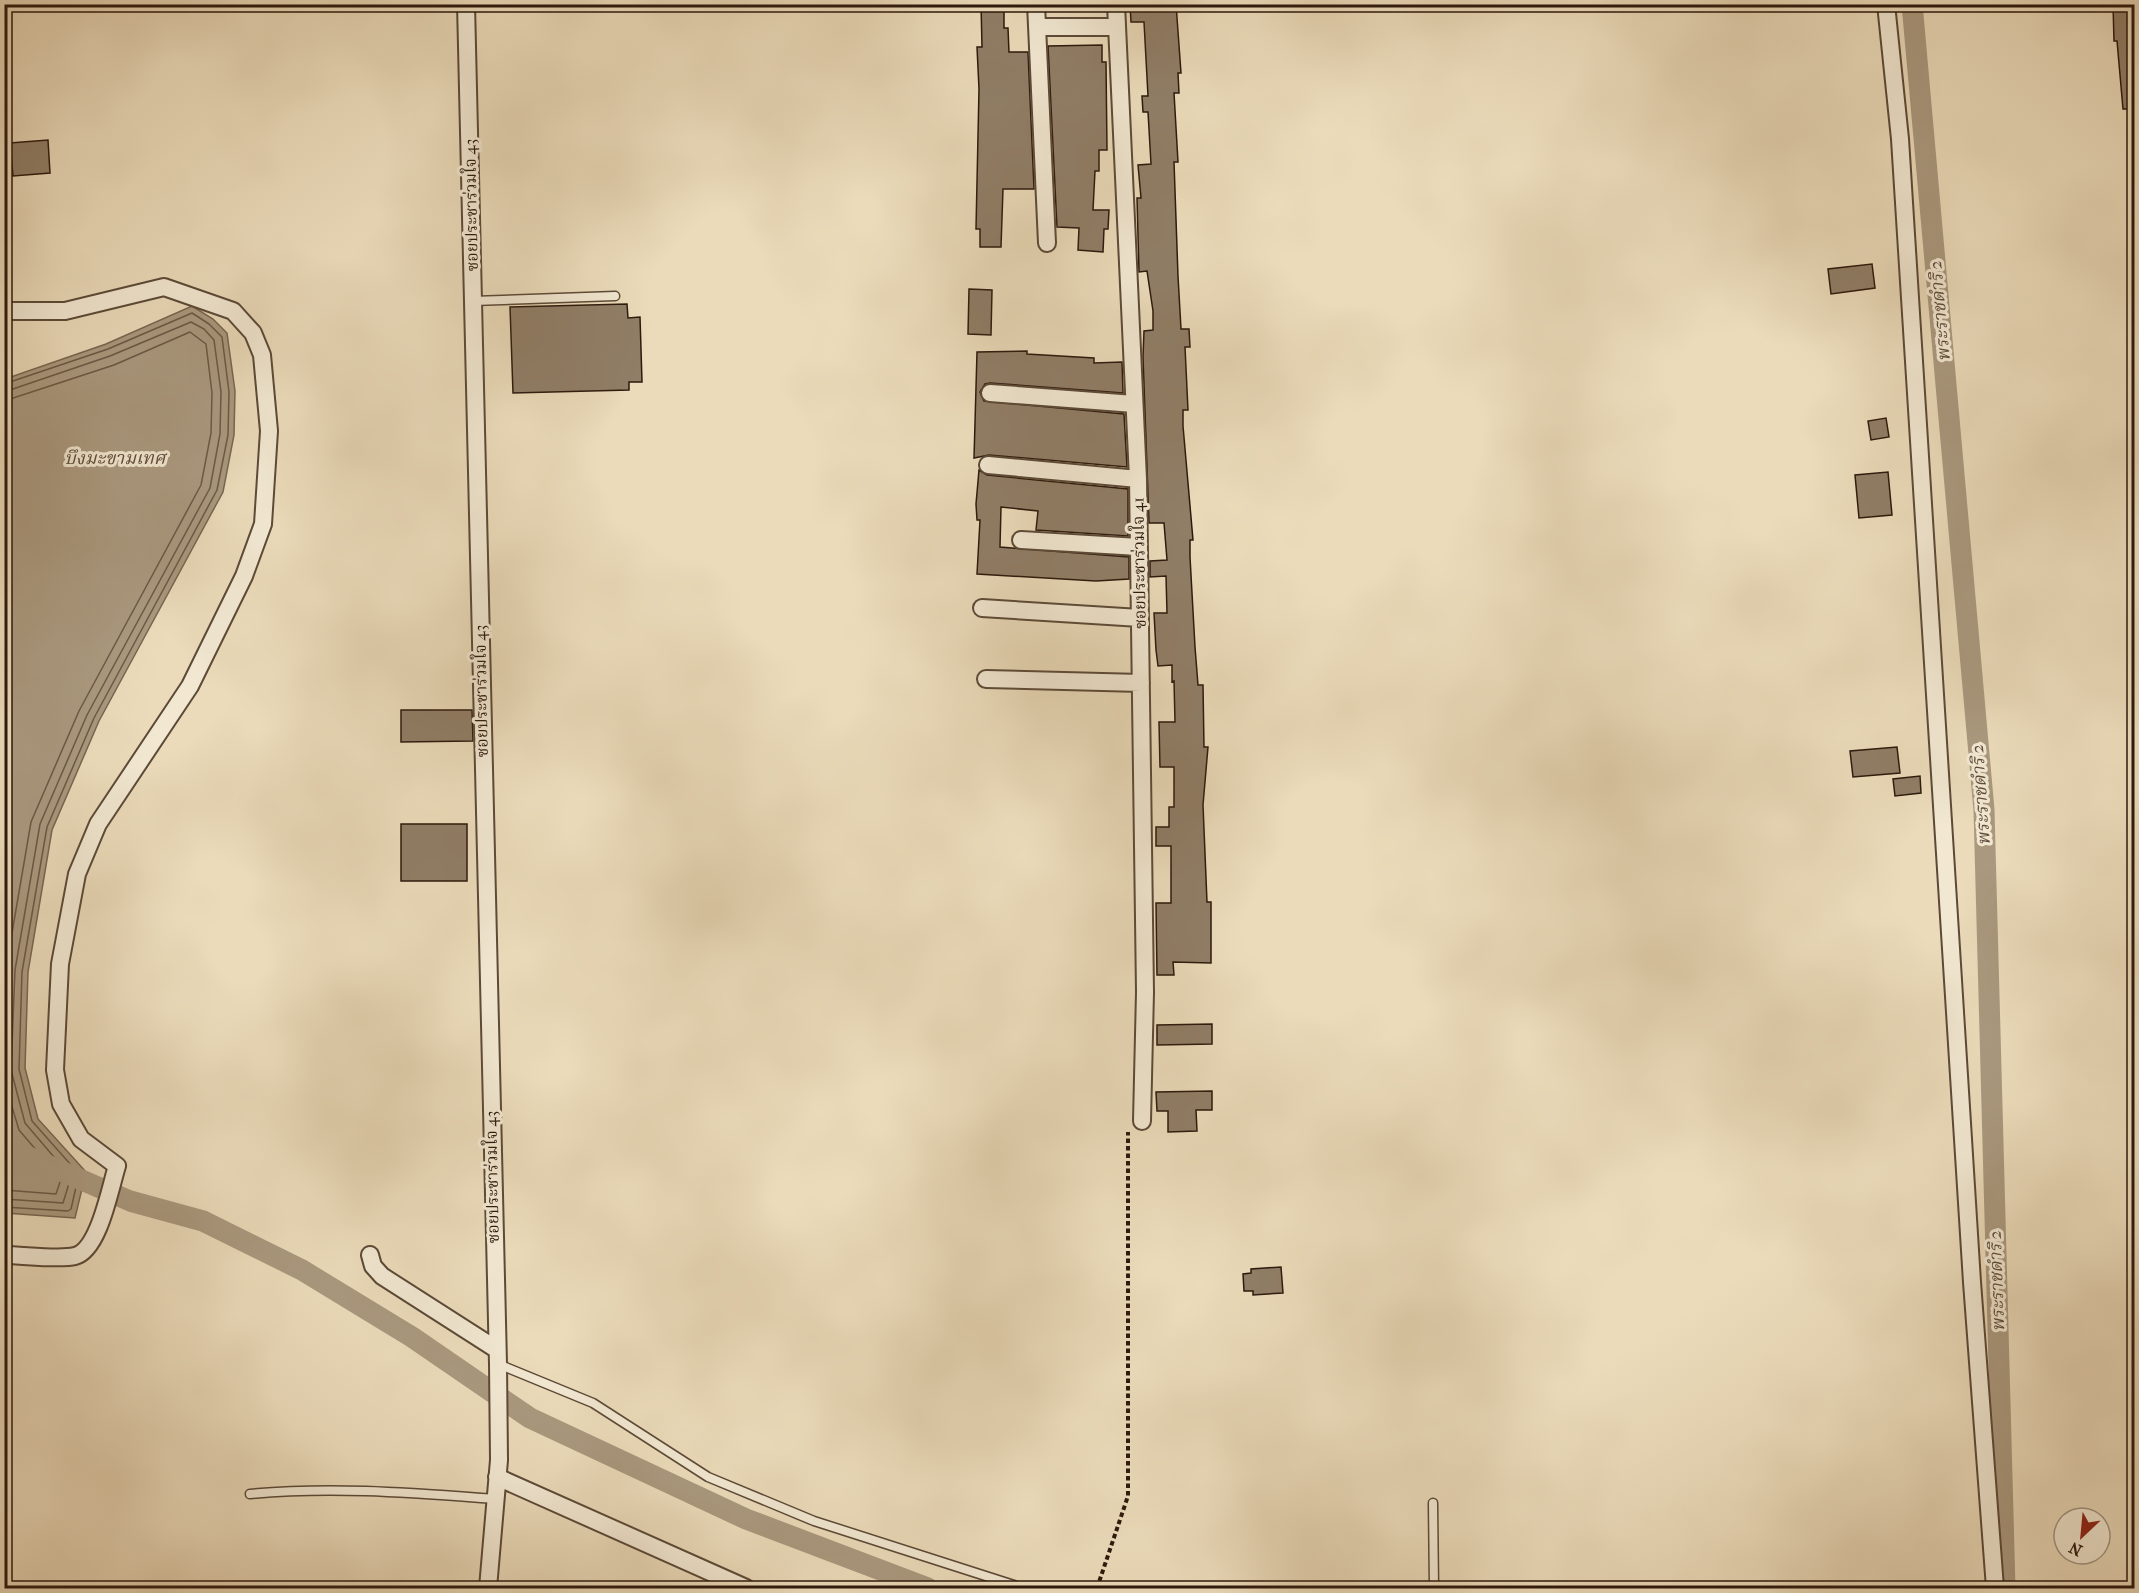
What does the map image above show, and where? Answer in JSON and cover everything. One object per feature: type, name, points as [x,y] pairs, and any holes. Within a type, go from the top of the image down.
[{"type":"street","name":"ซอยประชาร่วมใจ 43","points":[[466,4],[499,1460],[488,1588]]},
{"type":"street","points":[[1036,4],[1047,243]]},
{"type":"street","name":"ซอยประชาร่วมใจ 41","points":[[1116,4],[1138,479],[1145,993],[1135,1125]]},
{"type":"street","points":[[1886,4],[1900,139],[1972,1282],[1995,1588]]},
{"type":"street","points":[[1037,27],[1116,27]]},
{"type":"street","points":[[4,311],[65,310],[164,287],[233,311],[254,333],[262,355],[269,431],[263,524],[244,576],[190,686],[98,824],[77,874],[60,964],[55,1070],[61,1104],[81,1139],[117,1166],[96,1235],[88,1248],[75,1256],[4,1255]]},
{"type":"street","points":[[990,393],[1134,404]]},
{"type":"street","points":[[988,465],[1138,479]]},
{"type":"street","points":[[1021,540],[1139,547]]},
{"type":"street","points":[[982,608],[1140,618]]},
{"type":"street","points":[[986,679],[1141,683]]},
{"type":"street","points":[[370,1256],[373,1266],[382,1276],[497,1363]]},
{"type":"street","points":[[497,1477],[746,1588]]},
{"type":"lane","points":[[473,301],[615,296]]},
{"type":"lane","points":[[497,1363],[593,1403],[708,1477],[814,1521],[1023,1588]]},
{"type":"lane","points":[[250,1494],[286,1491],[393,1492],[495,1499]]},
{"type":"lane","points":[[1433,1503],[1434,1588]]},
{"type":"path","points":[[1097,1588],[1128,1496],[1135,1125]]},
{"type":"water","name":"บึงมะขามเทศ","points":[[192,306],[213,319],[227,333],[235,391],[234,435],[223,492],[99,721],[52,830],[28,972],[25,1068],[38,1119],[86,1172],[75,1218],[5,1213],[5,379],[106,344]]},
{"type":"building","points":[[981,4],[1004,4],[1004,28],[1008,28],[1009,52],[1028,52],[1034,189],[1003,189],[1001,247],[980,247],[980,229],[976,229],[979,89],[977,47],[982,47]]},
{"type":"building","points":[[1130,4],[1176,4],[1181,73],[1178,73],[1179,93],[1174,93],[1178,162],[1174,162],[1181,329],[1189,329],[1190,347],[1185,347],[1188,410],[1183,410],[1183,426],[1193,540],[1190,540],[1190,557],[1195,647],[1198,685],[1203,685],[1204,747],[1208,747],[1203,805],[1207,902],[1211,902],[1211,963],[1173,962],[1174,975],[1157,975],[1156,903],[1171,903],[1171,846],[1156,846],[1156,827],[1169,827],[1169,807],[1174,807],[1174,767],[1160,767],[1159,722],[1175,722],[1174,681],[1172,682],[1172,665],[1158,666],[1156,650],[1154,613],[1167,613],[1166,576],[1150,577],[1150,561],[1167,560],[1164,523],[1149,523],[1143,357],[1144,331],[1153,330],[1153,311],[1147,271],[1139,272],[1137,198],[1141,198],[1138,165],[1151,164],[1148,112],[1143,112],[1142,96],[1148,96],[1144,22],[1131,22]]},
{"type":"building","points":[[2113,4],[2134,4],[2134,109],[2123,109],[2117,41],[2114,41]]},
{"type":"building","points":[[1102,45],[1102,62],[1106,62],[1107,150],[1099,150],[1099,171],[1095,171],[1093,210],[1109,210],[1108,229],[1104,229],[1103,252],[1078,250],[1079,228],[1057,227],[1048,46]]},
{"type":"building","points":[[48,140],[50,173],[13,176],[10,143]]},
{"type":"building","points":[[1872,264],[1875,288],[1831,294],[1828,269]]},
{"type":"building","points":[[969,289],[992,290],[991,335],[968,334]]},
{"type":"building","points":[[627,304],[628,318],[640,317],[642,382],[629,382],[629,390],[513,393],[510,307]]},
{"type":"building","points":[[1027,351],[1027,354],[1094,358],[1094,363],[1122,362],[1123,393],[990,383],[985,384],[980,392],[984,401],[1124,414],[1127,467],[989,455],[974,458],[977,352]]},
{"type":"building","points":[[1886,418],[1889,437],[1871,440],[1868,421]]},
{"type":"building","points":[[979,470],[987,475],[1128,489],[1128,536],[1036,530],[1038,511],[1001,507],[1000,547],[1129,557],[1129,579],[1096,581],[977,574],[980,520],[977,520],[976,504]]},
{"type":"building","points":[[1888,472],[1892,515],[1859,518],[1855,475]]},
{"type":"building","points":[[401,710],[472,710],[473,741],[401,742]]},
{"type":"building","points":[[1897,747],[1900,773],[1853,777],[1850,751]]},
{"type":"building","points":[[1920,776],[1921,793],[1895,796],[1893,779]]},
{"type":"building","points":[[401,824],[467,824],[467,881],[401,881]]},
{"type":"building","points":[[1212,1024],[1212,1044],[1157,1045],[1157,1025]]},
{"type":"building","points":[[1212,1091],[1212,1110],[1196,1110],[1197,1131],[1168,1132],[1168,1111],[1157,1111],[1156,1092]]},
{"type":"building","points":[[1281,1267],[1283,1293],[1253,1295],[1253,1291],[1244,1291],[1243,1274],[1251,1273],[1251,1269]]},
{"type":"waterway","name":"พระราชดำริ 2","points":[[1912,4],[1984,810],[2005,1588]]},
{"type":"waterway","points":[[4,1146],[130,1201],[203,1221],[302,1270],[412,1337],[530,1418],[746,1519],[928,1588]]}]
